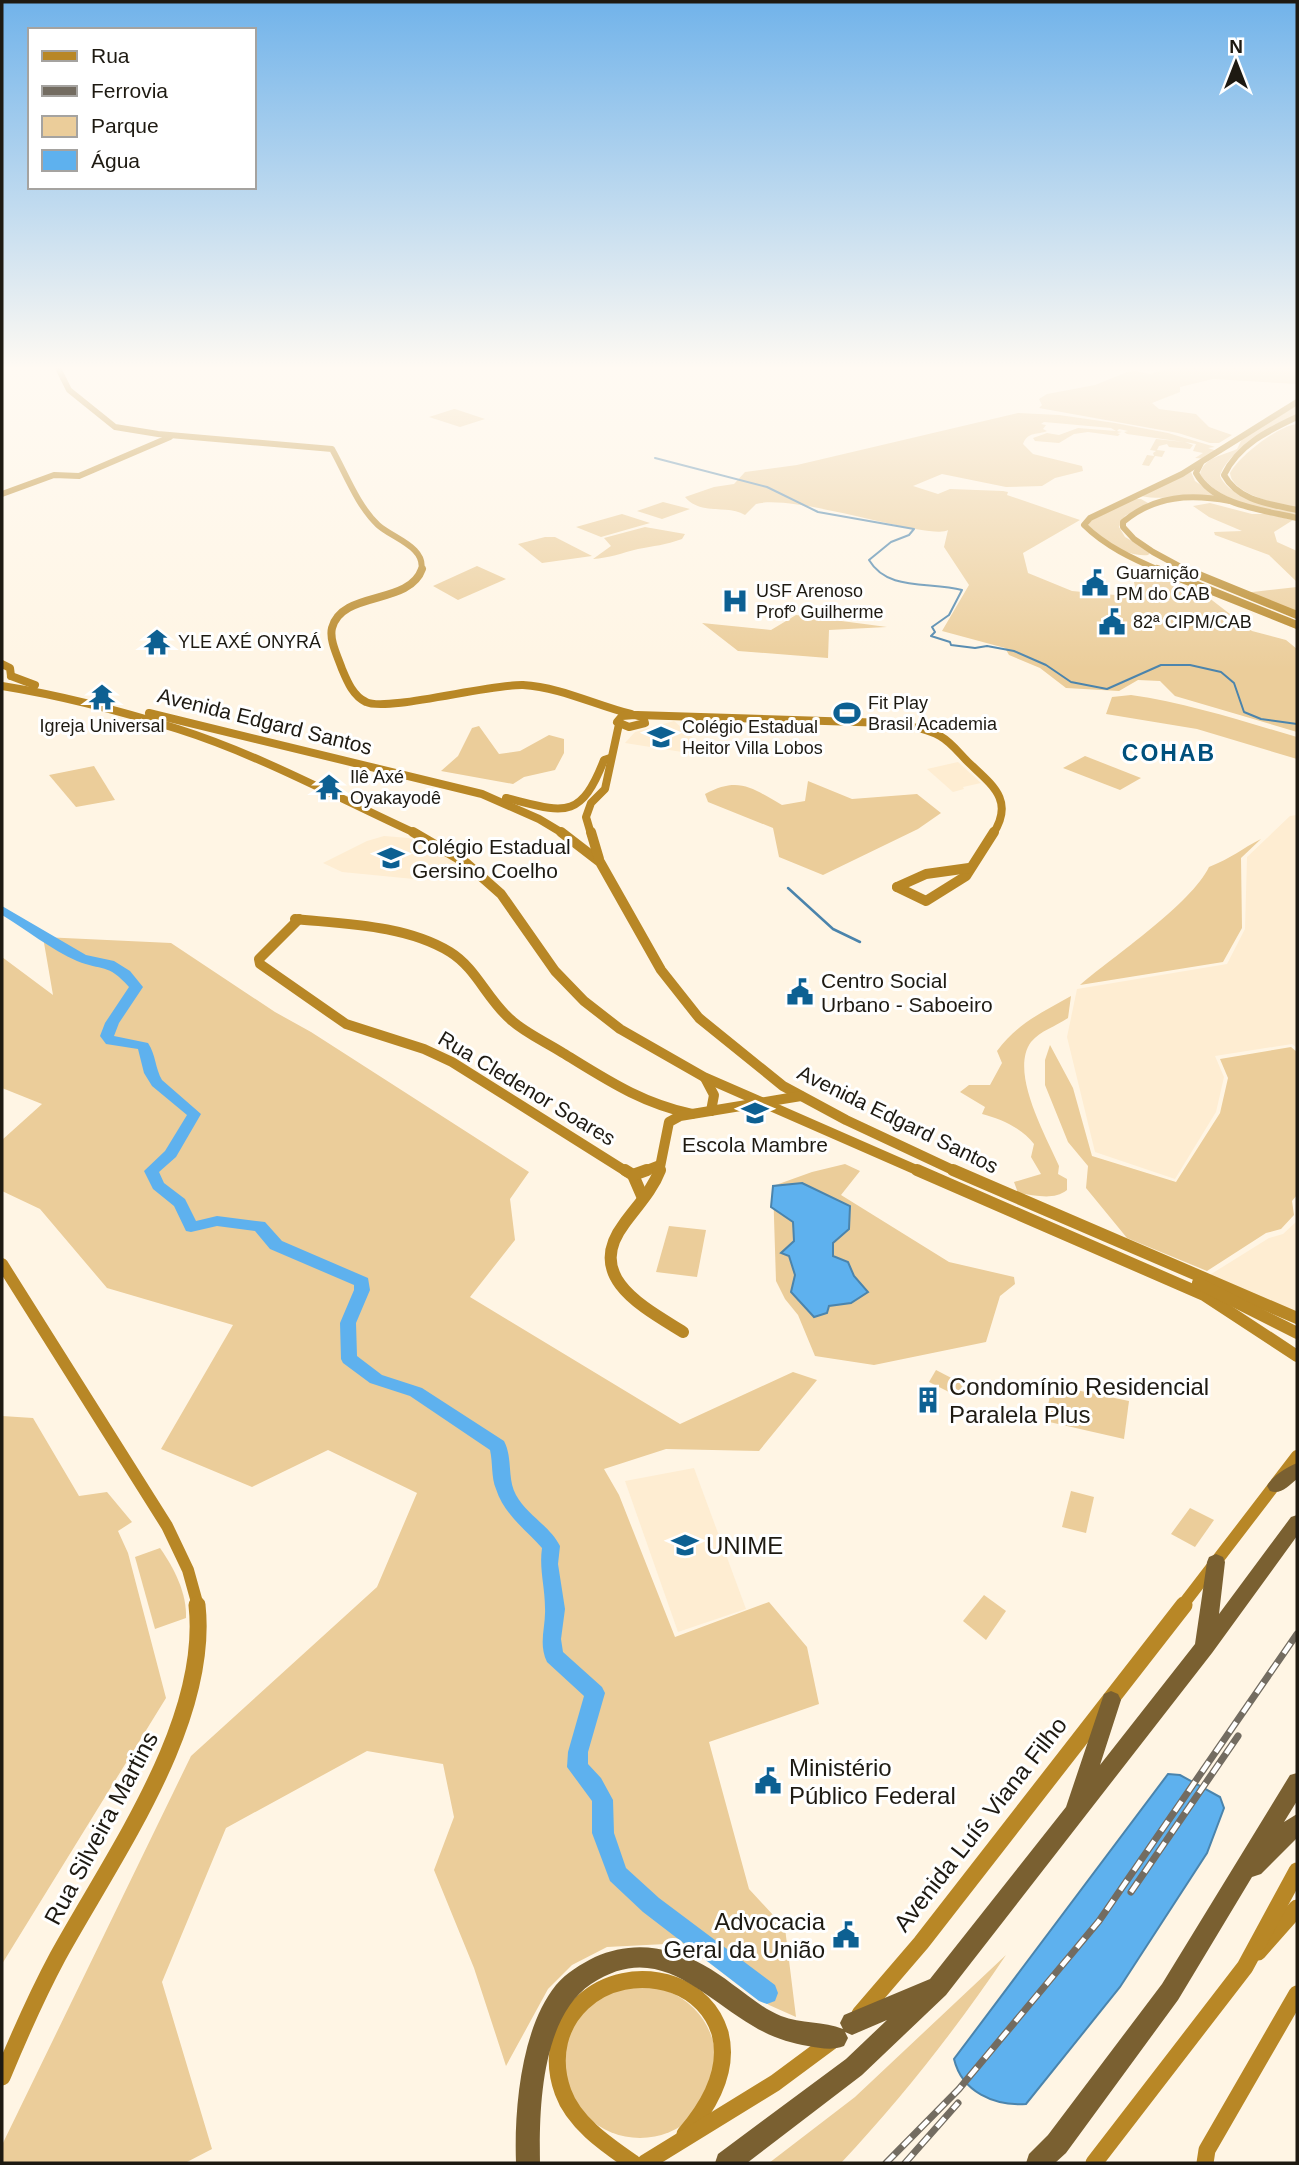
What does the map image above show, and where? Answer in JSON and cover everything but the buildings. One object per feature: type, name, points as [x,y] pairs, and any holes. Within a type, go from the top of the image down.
[{"type":"highway","points":[[1276,1486],[1297,1470]]},
{"type":"highway","points":[[727,2163],[854,2067],[938,1987],[1205,1647],[1297,1522]]},
{"type":"highway","points":[[1205,1647],[1216,1562]]},
{"type":"highway","points":[[1073,1815],[1111,1700]]},
{"type":"highway","points":[[1038,2163],[1073,2123],[1170,1992],[1297,1782]]},
{"type":"highway","points":[[1237,1883],[1297,1824]]},
{"type":"highway","points":[[528,2163],[541,2038],[561,1996],[575,1982],[608,1962],[645,1958],[678,1964],[697,1972],[764,2020],[794,2032],[844,2031],[938,1987]]},
{"type":"main road","points":[[2,494],[54,475],[79,476],[100,467]]},
{"type":"main road","points":[[341,467],[376,522],[411,548],[422,564],[422,571],[413,582],[335,618],[330,635],[355,693],[372,704],[394,705],[420,698],[516,685],[537,687],[645,719],[642,725],[615,740]]},
{"type":"main road","points":[[1193,467],[1085,521],[1084,527],[1092,535],[1146,563],[1232,601],[1297,625]]},
{"type":"main road","points":[[1199,467],[1195,473],[1199,481],[1213,492],[1230,500],[1297,518]]},
{"type":"main road","points":[[1228,467],[1224,475],[1229,484],[1246,496],[1297,510]]},
{"type":"main road","points":[[1230,500],[1182,496],[1153,503],[1129,516],[1122,524],[1127,534],[1169,560],[1226,589],[1297,615]]},
{"type":"main road","points":[[1130,498],[1146,498],[1153,503]]},
{"type":"main road","points":[[1129,555],[1146,556],[1152,554],[1150,549]]},
{"type":"main road","points":[[1146,563],[1154,559],[1169,560]]},
{"type":"main road","points":[[2,664],[10,668],[7,682]]},
{"type":"main road","name":"Avenida Edgard Santos","points":[[7,682],[482,794],[555,828],[600,862],[647,947],[687,1004],[725,1041],[783,1086],[914,1153],[1297,1318]]},
{"type":"main road","name":"Avenida Edgard Santos","points":[[7,682],[28,690],[178,729],[240,753],[422,836],[463,861],[501,894],[555,971],[584,1001],[629,1034],[704,1077],[799,1116],[1204,1295],[1297,1356]]},
{"type":"main road","points":[[592,704],[618,723],[629,727],[698,717]]},
{"type":"main road","points":[[600,862],[586,817],[591,803],[605,789],[618,723],[622,716],[634,715],[888,723],[920,728],[942,737],[995,787],[1002,802],[1002,820],[965,876],[926,901],[897,887],[926,874],[969,867]]},
{"type":"main road","points":[[482,794],[541,807],[570,807],[587,799],[595,788],[604,760],[610,758]]},
{"type":"main road","name":"Rua Cledenor Soares","points":[[633,1175],[452,1062],[424,1049],[346,1024],[272,975],[260,964],[259,959],[295,922],[414,937],[463,961],[475,976],[474,986],[520,1027],[626,1091],[660,1107]]},
{"type":"main road","points":[[704,1077],[721,1110]]},
{"type":"main road","points":[[721,1110],[719,1095],[725,1086]]},
{"type":"main road","points":[[669,1122],[692,1114],[781,1096],[783,1086]]},
{"type":"main road","points":[[761,1101],[806,1099]]},
{"type":"main road","points":[[799,1116],[797,1106],[806,1099]]},
{"type":"main road","points":[[660,1107],[692,1114]]},
{"type":"main road","points":[[660,1107],[669,1122],[660,1165],[652,1187],[611,1243],[611,1266],[623,1289],[683,1332]]},
{"type":"main road","points":[[721,1110],[778,1108]]},
{"type":"main road","points":[[643,1198],[633,1175],[660,1165]]},
{"type":"main road","points":[[1140,1252],[1297,1333]]},
{"type":"main road","name":"Rua Silveira Martins","points":[[2,1264],[148,1494],[188,1571],[196,1592],[200,1623],[198,1652],[189,1692],[170,1749],[57,1958],[2,2077]]},
{"type":"main road","name":"Avenida Luís Viana Filho","points":[[645,2163],[775,2083],[844,2031],[921,1943],[1297,1456]]},
{"type":"main road","points":[[1245,1967],[1297,1871]]},
{"type":"main road","points":[[1094,2163],[1245,1967],[1297,1908]]},
{"type":"main road","points":[[633,2163],[602,2140],[571,2107],[560,2083],[557,2056],[568,2019],[584,1999],[609,1984],[640,1977],[659,1979],[693,1994],[713,2015],[720,2031],[722,2063],[713,2097],[703,2114],[673,2146]]},
{"type":"main road","points":[[1205,2163],[1207,2150],[1297,1994]]},
{"type":"shaded area","name":"Colégio Estadual Heitor Villa Lobos","points":[[674,721],[701,745],[701,755],[625,743],[635,732]]},
{"type":"shaded area","points":[[958,762],[981,783],[953,792],[927,769]]},
{"type":"shaded area","points":[[1297,815],[1297,1048],[1292,1044],[1215,1056],[1224,1077],[1216,1112],[1175,1179],[1095,1152],[1067,1037],[1077,989],[1227,964],[1245,929],[1247,857],[1290,816]]},
{"type":"shaded area","name":"Colégio Estadual Gersino Coelho","points":[[384,836],[409,838],[457,861],[449,874],[429,872],[424,880],[342,872],[323,863],[367,841]]},
{"type":"shaded area","points":[[1297,1221],[1297,1315],[1208,1276],[1269,1238],[1283,1234]]},
{"type":"shaded area","name":"UNIME","points":[[694,1468],[746,1609],[678,1632],[625,1481]]},
{"type":"green space","points":[[782,467],[1082,467],[1083,471],[1055,478],[1042,486],[1006,487],[942,474],[913,486],[938,494],[950,489],[1008,492],[1007,495],[1080,520],[1023,553],[1028,573],[1072,591],[1137,597],[1133,577],[1151,571],[1204,594],[1252,631],[1286,640],[1297,649],[1297,732],[1175,696],[1160,681],[1138,680],[1119,691],[1066,688],[1040,668],[1009,655],[1005,648],[942,631],[969,585],[944,547],[948,530],[936,532],[916,529],[829,510],[775,502],[756,504],[745,515],[699,506],[685,497],[714,487],[734,484],[745,472]]},
{"type":"green space","points":[[1224,467],[1220,476],[1233,491],[1243,497],[1297,512],[1297,516],[1244,503],[1219,492],[1200,474],[1202,468]]},
{"type":"green space","points":[[1234,467],[1297,467],[1297,508],[1256,497],[1238,487],[1230,473]]},
{"type":"green space","points":[[1191,472],[1195,481],[1217,496],[1140,496]]},
{"type":"green space","points":[[1133,499],[1148,503],[1125,516],[1119,527],[1125,537],[1148,550],[1148,555],[1115,547],[1099,537],[1088,525],[1090,521]]},
{"type":"green space","points":[[663,502],[690,509],[662,519],[637,511]]},
{"type":"green space","points":[[1210,503],[1252,514],[1268,514],[1293,520],[1274,532],[1277,542],[1297,551],[1297,582],[1269,555],[1215,535],[1214,532],[1242,531],[1209,517],[1193,506]]},
{"type":"green space","points":[[622,514],[650,523],[601,537],[576,527]]},
{"type":"green space","points":[[645,527],[685,534],[682,539],[670,543],[593,559],[611,546],[604,538]]},
{"type":"green space","points":[[555,537],[592,556],[542,563],[518,544]]},
{"type":"green space","points":[[477,566],[506,579],[458,600],[433,586]]},
{"type":"green space","points":[[1297,587],[1297,611],[1244,593]]},
{"type":"green space","points":[[796,615],[887,627],[829,630],[828,658],[738,651],[702,623],[771,630]]},
{"type":"green space","points":[[1131,695],[1194,708],[1297,737],[1297,759],[1197,729],[1106,714],[1112,697]]},
{"type":"green space","points":[[479,726],[499,754],[520,751],[549,735],[564,739],[564,753],[555,770],[524,777],[513,784],[441,771],[458,756],[472,728]]},
{"type":"green space","points":[[1085,756],[1141,778],[1120,790],[1063,768]]},
{"type":"green space","points":[[94,766],[115,800],[76,807],[49,775]]},
{"type":"green space","points":[[808,781],[852,799],[917,794],[941,813],[918,829],[823,875],[779,857],[773,828],[708,802],[705,794],[727,786],[745,786],[782,805],[805,801]]},
{"type":"green space","points":[[1261,839],[1241,858],[1242,928],[1223,962],[1080,985],[1169,913],[1200,882],[1209,867]]},
{"type":"green space","points":[[43,937],[171,943],[529,1172],[510,1199],[515,1240],[470,1297],[680,1424],[793,1372],[817,1380],[759,1451],[666,1449],[604,1469],[619,1495],[675,1637],[769,1602],[807,1647],[819,1704],[709,1742],[749,1889],[785,1928],[796,2017],[769,2005],[714,1963],[666,1944],[607,1947],[572,1965],[548,1989],[506,2066],[474,1968],[434,1870],[454,1817],[443,1764],[367,1751],[226,1828],[162,1982],[212,2149],[185,2163],[2,2163],[2,2145],[191,1756],[377,1587],[417,1493],[328,1450],[252,1487],[161,1449],[233,1325],[107,1288],[40,1209],[2,1191],[2,1140],[42,1104],[2,1088],[2,957],[53,995]]},
{"type":"green space","points":[[1071,996],[1068,1018],[1031,1042],[1025,1055],[1024,1070],[1032,1104],[1059,1166],[1058,1174],[1067,1179],[1067,1190],[1050,1196],[1018,1193],[1014,1182],[1041,1174],[1031,1157],[1034,1144],[1011,1125],[982,1114],[985,1107],[960,1092],[969,1085],[990,1085],[1002,1063],[997,1051],[1005,1041],[1031,1019]]},
{"type":"green space","points":[[1050,1045],[1073,1088],[1092,1156],[1176,1182],[1220,1113],[1228,1078],[1220,1059],[1291,1047],[1297,1052],[1297,1195],[1292,1201],[1294,1215],[1281,1229],[1266,1233],[1207,1271],[1127,1238],[1086,1188],[1088,1166],[1068,1142],[1045,1085],[1045,1060]]},
{"type":"green space","points":[[845,1164],[860,1171],[841,1195],[949,1262],[1014,1277],[1015,1284],[1000,1296],[986,1342],[874,1365],[815,1356],[798,1315],[785,1299],[776,1281],[773,1186]]},
{"type":"green space","points":[[669,1226],[706,1230],[697,1277],[656,1272]]},
{"type":"green space","points":[[936,1370],[963,1384],[959,1397],[929,1382]]},
{"type":"green space","points":[[1052,1385],[1129,1401],[1124,1439],[1045,1421]]},
{"type":"green space","points":[[2,1416],[33,1418],[79,1496],[107,1492],[132,1522],[118,1531],[128,1553],[166,1698],[2,1964]]},
{"type":"green space","points":[[1071,1491],[1094,1497],[1086,1533],[1062,1527]]},
{"type":"green space","points":[[1190,1508],[1214,1520],[1195,1547],[1171,1534]]},
{"type":"green space","points":[[160,1548],[179,1581],[186,1618],[155,1629],[135,1557]]},
{"type":"green space","points":[[984,1595],[1006,1611],[986,1640],[963,1621]]},
{"type":"green space","points":[[1006,1955],[928,2062],[841,2163],[769,2163],[855,2097]]},
{"type":"green space","points":[[640,1986],[669,1992],[694,2008],[710,2033],[716,2062],[710,2091],[694,2116],[669,2132],[640,2138],[611,2132],[586,2116],[570,2091],[564,2062],[570,2033],[586,2008],[611,1992]]},
{"type":"water","points":[[802,1183],[850,1206],[849,1229],[833,1243],[833,1256],[848,1262],[854,1276],[868,1292],[851,1303],[829,1306],[827,1313],[814,1317],[791,1292],[795,1275],[789,1256],[781,1253],[794,1241],[793,1222],[771,1207],[773,1186]]},
{"type":"water","points":[[1168,1774],[1180,1775],[1220,1797],[1224,1808],[1207,1853],[1120,1987],[1026,2104],[1002,2102],[981,2095],[964,2080],[954,2059]]},
{"type":"waterway","points":[[690,467],[767,487],[818,512],[914,529],[909,535],[891,542],[869,560],[877,570],[898,581],[962,590],[949,615],[932,627],[935,632],[931,636],[950,642],[951,645],[975,648],[987,646],[1014,651],[1046,665],[1071,682],[1107,689],[1161,665],[1190,665],[1221,672],[1234,683],[1244,712],[1261,719],[1297,724]]},
{"type":"waterway","points":[[788,888],[833,929],[860,942]]},
{"type":"waterway","points":[[2,910],[82,958],[109,964],[125,974],[136,987],[112,1023],[107,1036],[111,1041],[143,1046],[157,1083],[194,1114],[171,1154],[151,1171],[158,1186],[180,1203],[191,1227],[217,1221],[260,1226],[276,1245],[362,1282],[362,1290],[348,1323],[349,1359],[376,1379],[416,1392],[498,1446],[503,1485],[509,1498],[519,1513],[551,1546],[549,1564],[555,1609],[551,1639],[554,1656],[595,1693],[578,1752],[577,1767],[594,1785],[602,1800],[603,1833],[618,1874],[651,1905],[767,1993]]},
{"type":"railway","points":[[886,2163],[959,2089],[1099,1921],[1297,1634]]},
{"type":"railway","points":[[1131,1892],[1238,1736]]},
{"type":"railway","points":[[905,2163],[958,2103]]},
{"type":"place","name":"Guarnição PM do CAB","points":[[1095,583]]},
{"type":"place","name":"USF Arenoso Profº Guilherme","points":[[735,601]]},
{"type":"place","name":"82ª CIPM/CAB","points":[[1112,622]]},
{"type":"place","name":"YLE AXÉ ONYRÁ","points":[[157,642]]},
{"type":"place","name":"Igreja Universal","points":[[102,697]]},
{"type":"place","name":"Fit Play Brasil Academia","points":[[847,713]]},
{"type":"place","name":"Colégio Estadual Heitor Villa Lobos","points":[[661,737]]},
{"type":"place","name":"Ilê Axé Oyakayodê","points":[[329,787]]},
{"type":"place","name":"Colégio Estadual Gersino Coelho","points":[[391,858]]},
{"type":"place","name":"Centro Social Urbano - Saboeiro","points":[[800,992]]},
{"type":"place","name":"Escola Mambre","points":[[755,1113]]},
{"type":"place","name":"Condomínio Residencial Paralela Plus","points":[[928,1400]]},
{"type":"place","name":"UNIME","points":[[685,1545]]},
{"type":"place","name":"Ministério Público Federal","points":[[768,1781]]},
{"type":"place","name":"Advocacia Geral da União","points":[[846,1935]]},
{"type":"district","name":"COHAB","points":[[1169,753]]}]
